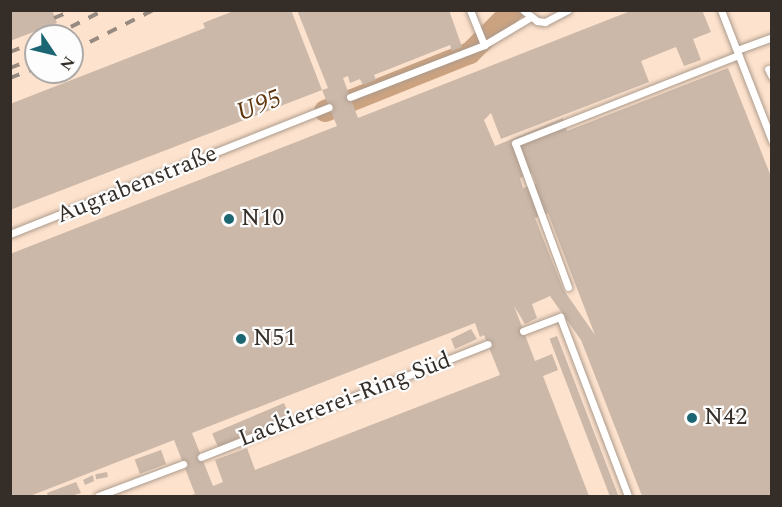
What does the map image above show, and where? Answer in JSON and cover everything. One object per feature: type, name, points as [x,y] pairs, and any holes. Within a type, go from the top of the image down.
[{"type":"lane","points":[[470,10],[484,45]]},
{"type":"lane","points":[[523,10],[531,17],[546,22],[567,10]]},
{"type":"lane","points":[[721,10],[771,141]]},
{"type":"lane","points":[[350,98],[484,45],[531,17]]},
{"type":"lane","points":[[568,287],[515,143],[771,37]]},
{"type":"lane","points":[[768,69],[771,77]]},
{"type":"lane","name":"Augrabenstraße","points":[[10,234],[329,107]]},
{"type":"lane","points":[[523,331],[560,317],[628,496]]},
{"type":"lane","name":"Lackiererei-Ring Süd","points":[[201,457],[488,344]]},
{"type":"lane","points":[[98,496],[183,464]]},
{"type":"shaded area","points":[[10,11],[771,11],[771,496],[11,496]]},
{"type":"building","points":[[10,10],[52,10],[57,23],[24,24],[24,36],[10,41]]},
{"type":"building","points":[[236,10],[291,10],[322,90],[10,210],[10,104],[61,84],[84,84],[84,75],[205,28],[203,23]]},
{"type":"building","points":[[297,10],[449,10],[462,47],[452,51],[450,45],[374,75],[376,80],[363,85],[360,79],[350,83],[348,76],[343,78],[358,118],[633,10],[702,10],[711,32],[693,39],[701,60],[684,66],[676,47],[641,61],[649,82],[501,139],[491,113],[484,120],[495,146],[563,118],[567,131],[728,68],[772,179],[772,496],[642,496],[581,340],[550,296],[532,304],[537,318],[525,324],[514,306],[535,361],[552,354],[558,370],[543,376],[589,496],[188,496],[195,494],[174,440],[30,496],[10,496],[10,254],[337,126],[322,90],[328,88]],"holes":[[[532,173],[536,184],[523,188],[520,178]],[[548,213],[595,335],[563,289],[535,218]],[[475,323],[480,337],[484,335],[500,375],[255,470],[247,448],[215,460],[223,482],[213,486],[192,433]]]},
{"type":"building","points":[[471,329],[477,339],[455,349],[451,339]]},
{"type":"building","points":[[557,336],[618,496],[610,496],[550,339]]},
{"type":"building","points":[[284,403],[290,417],[218,447],[212,433]]},
{"type":"building","points":[[161,450],[166,464],[140,474],[135,460]]},
{"type":"building","points":[[107,472],[108,477],[96,479],[95,474]]},
{"type":"building","points":[[93,475],[94,481],[85,485],[83,480]]},
{"type":"building","points":[[76,482],[81,493],[71,496],[48,496],[47,493]]},
{"type":"waterway","name":"U95","points":[[325,111],[470,53],[513,10]]},
{"type":"railway","points":[[54,18],[74,10]]},
{"type":"railway","points":[[77,24],[104,10]]},
{"type":"railway","points":[[84,45],[153,10]]},
{"type":"railway","points":[[10,52],[24,47]]},
{"type":"railway","points":[[10,68],[24,63]]},
{"type":"railway","points":[[10,78],[24,73]]},
{"type":"place","name":"N10","points":[[229,219]]},
{"type":"place","name":"N51","points":[[241,339]]},
{"type":"place","name":"N42","points":[[692,418]]}]
